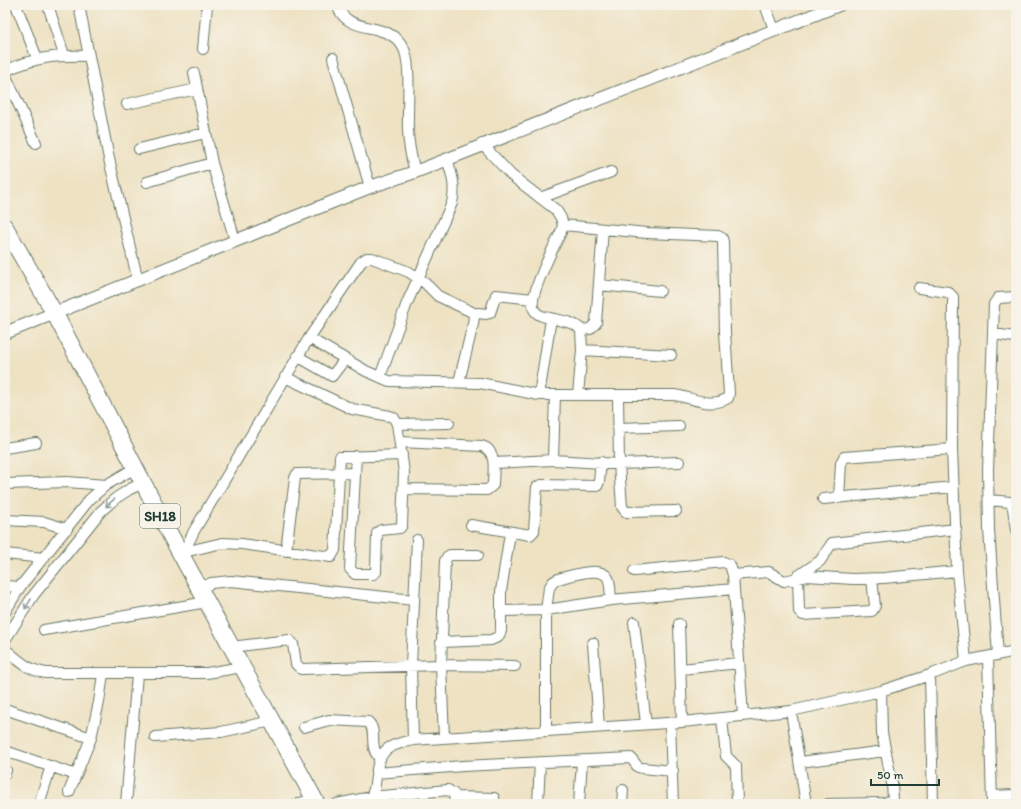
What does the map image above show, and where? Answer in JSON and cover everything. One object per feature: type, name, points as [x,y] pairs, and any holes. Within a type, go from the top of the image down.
[{"type":"main road","name":"SH18","points":[[5,227],[55,314],[143,483],[182,552],[203,595],[316,801]]},
{"type":"street","points":[[16,5],[37,58]]},
{"type":"street","points":[[48,5],[64,55]]},
{"type":"street","points":[[79,5],[109,159],[138,281]]},
{"type":"street","points":[[204,49],[207,5]]},
{"type":"street","points":[[337,5],[340,14],[347,20],[384,31],[397,38],[404,48],[407,63],[409,145],[415,172]]},
{"type":"street","points":[[765,5],[774,29]]},
{"type":"street","points":[[5,333],[370,187],[415,172],[482,144],[774,29],[839,5]]},
{"type":"street","points":[[36,143],[5,72],[37,58],[64,55],[89,56]]},
{"type":"street","points":[[333,58],[370,187]]},
{"type":"street","points":[[194,73],[212,163],[236,240]]},
{"type":"street","points":[[127,104],[197,89]]},
{"type":"street","points":[[139,149],[205,134]]},
{"type":"street","points":[[482,144],[511,175],[556,210],[561,218],[563,225],[533,299],[533,306],[535,312],[541,316],[575,324],[581,330],[582,350],[578,395]]},
{"type":"street","points":[[380,377],[418,277],[452,203],[455,191],[454,182],[447,159]]},
{"type":"street","points":[[146,182],[212,163]]},
{"type":"street","points":[[540,198],[611,172]]},
{"type":"street","points":[[309,338],[345,359],[389,381],[480,383],[539,395],[674,395],[704,402],[724,400],[728,398],[722,238],[718,236],[648,233],[563,225]]},
{"type":"street","points":[[581,330],[590,329],[596,324],[603,229]]},
{"type":"street","points":[[182,552],[297,356],[361,262],[367,258],[372,258],[418,277],[438,296],[468,308],[474,316]]},
{"type":"street","points":[[599,285],[660,291]]},
{"type":"street","points":[[920,288],[948,292],[953,297],[952,449],[957,571],[966,661]]},
{"type":"street","points":[[459,382],[474,316],[478,313],[490,313],[496,295],[533,299]]},
{"type":"street","points":[[1016,297],[995,300],[994,304],[988,470],[993,656],[992,800],[1016,795]]},
{"type":"street","points":[[539,395],[551,319]]},
{"type":"street","points":[[994,334],[1016,337]]},
{"type":"street","points":[[582,350],[671,355]]},
{"type":"street","points":[[297,356],[332,376],[345,359]]},
{"type":"street","points":[[285,377],[352,409],[390,416],[394,418],[397,424],[402,455],[404,489],[402,525],[400,528],[381,530],[377,533],[376,573],[355,574],[350,569],[356,456]]},
{"type":"street","points":[[553,460],[555,395]]},
{"type":"street","points":[[618,396],[619,464],[622,507],[624,511],[676,511]]},
{"type":"street","points":[[397,424],[449,423]]},
{"type":"street","points":[[618,428],[679,426]]},
{"type":"street","points":[[400,442],[482,446],[488,448],[492,453],[494,463],[493,485],[487,490],[404,489]]},
{"type":"street","points":[[5,448],[36,443]]},
{"type":"street","points":[[839,498],[841,463],[844,457],[952,449]]},
{"type":"street","points":[[182,552],[222,543],[242,544],[328,557],[334,554],[340,457],[402,455]]},
{"type":"street","points":[[494,463],[553,460],[619,464],[680,462]]},
{"type":"street","points":[[471,525],[510,533],[527,535],[533,534],[537,487],[541,485],[597,486],[599,482],[601,462]]},
{"type":"street","points":[[5,612],[20,587],[90,500],[106,485],[135,468]]},
{"type":"street","points":[[286,551],[295,478],[298,474],[355,472]]},
{"type":"street","points":[[5,484],[67,482],[106,485]]},
{"type":"street","points":[[5,640],[33,596],[101,511],[130,488],[143,483]]},
{"type":"street","points":[[824,499],[954,487]]},
{"type":"street","points":[[989,500],[1010,502],[1013,508],[1016,530]]},
{"type":"street","points":[[5,520],[44,522],[67,529]]},
{"type":"street","points":[[872,579],[875,606],[872,611],[804,615],[799,611],[798,576],[820,561],[832,543],[836,541],[956,529]]},
{"type":"street","points":[[442,642],[491,640],[498,637],[501,631],[502,578],[510,533]]},
{"type":"street","points":[[413,740],[411,665],[417,540]]},
{"type":"street","points":[[5,554],[44,558]]},
{"type":"street","points":[[444,738],[441,665],[445,561],[447,557],[454,555],[478,555]]},
{"type":"street","points":[[634,571],[724,562],[730,565],[733,575],[743,716]]},
{"type":"street","points":[[546,730],[546,610],[549,588],[552,582],[558,579],[584,573],[596,571],[603,572],[608,578],[610,584],[611,600]]},
{"type":"street","points":[[733,575],[763,572],[774,574],[784,582],[807,576],[834,579],[872,579],[957,571]]},
{"type":"street","points":[[44,630],[203,595],[211,583],[232,581],[414,600]]},
{"type":"street","points":[[5,586],[20,587]]},
{"type":"street","points":[[501,611],[546,610],[611,600],[734,589]]},
{"type":"street","points":[[634,622],[646,724]]},
{"type":"street","points":[[679,624],[682,722]]},
{"type":"street","points":[[231,647],[289,640],[293,644],[297,668],[301,669],[411,665],[515,666]]},
{"type":"street","points":[[593,643],[599,727]]},
{"type":"street","points":[[5,649],[27,668],[36,671],[103,674],[207,673],[242,667]]},
{"type":"street","points":[[371,798],[374,792],[379,758],[383,751],[392,745],[413,740],[670,723],[791,711],[880,691],[930,676],[966,661],[1016,651]]},
{"type":"street","points":[[681,669],[739,664]]},
{"type":"street","points":[[69,792],[91,738],[99,702],[103,674]]},
{"type":"street","points":[[126,804],[137,674]]},
{"type":"street","points":[[930,676],[933,804]]},
{"type":"street","points":[[828,804],[885,803],[893,800],[892,783],[885,751],[880,711],[880,691]]},
{"type":"street","points":[[5,709],[91,738]]},
{"type":"street","points":[[791,711],[806,804]]},
{"type":"street","points":[[722,719],[726,756],[736,766],[737,804]]},
{"type":"street","points":[[304,726],[329,720],[368,722],[373,730],[372,746],[374,752],[379,758]]},
{"type":"street","points":[[155,737],[221,732],[272,721]]},
{"type":"street","points":[[670,723],[673,771],[673,804]]},
{"type":"street","points":[[5,750],[76,775]]},
{"type":"street","points":[[800,762],[885,751]]},
{"type":"street","points":[[376,773],[540,762],[631,758],[638,767],[673,771]]},
{"type":"street","points":[[579,804],[582,761]]},
{"type":"street","points":[[538,804],[540,762]]},
{"type":"street","points":[[39,804],[51,766]]},
{"type":"street","points":[[337,804],[371,798],[448,790],[452,791],[455,801],[494,798],[495,804]]},
{"type":"street","points":[[622,804],[624,790]]},
{"type":"street","points":[[296,804],[316,801]]}]
